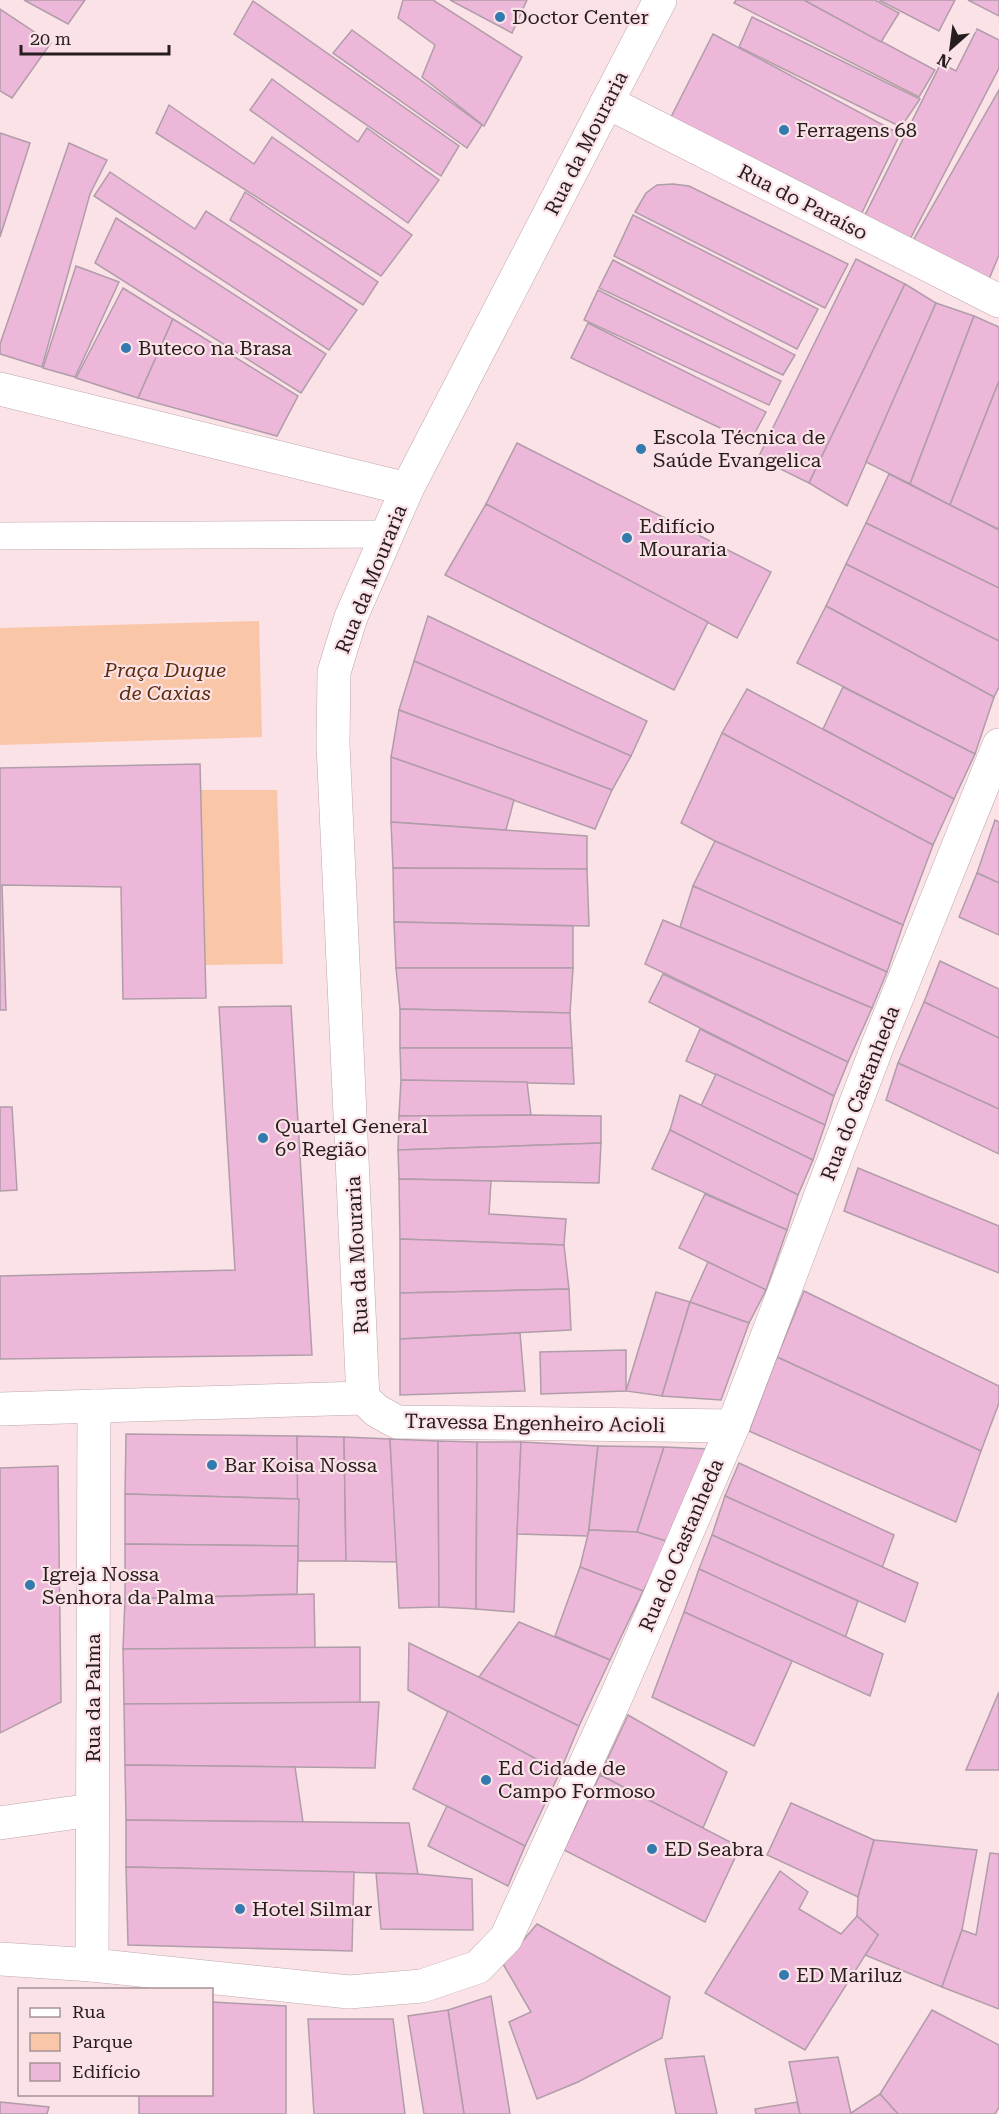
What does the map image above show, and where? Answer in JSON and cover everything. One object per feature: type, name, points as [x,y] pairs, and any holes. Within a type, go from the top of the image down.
[{"type":"street","name":"Rua da Mouraria","points":[[363,1398],[333,744],[334,672],[351,617],[407,489],[660,0]]},
{"type":"street","name":"Rua do Paraíso","points":[[607,102],[999,301]]},
{"type":"street","points":[[0,389],[407,489]]},
{"type":"street","name":"Rua do Castanheda","points":[[0,1959],[92,1965],[349,1992],[422,1986],[478,1967],[506,1938],[617,1695],[732,1426],[879,1042],[999,745]]},
{"type":"street","points":[[0,1409],[363,1398]]},
{"type":"street","name":"Travessa Engenheiro Acioli","points":[[363,1398],[377,1411],[397,1422],[732,1426]]},
{"type":"street","name":"Rua da Palma","points":[[92,1965],[94,1406]]},
{"type":"street","points":[[0,1823],[92,1810]]},
{"type":"lane","points":[[0,536],[388,534]]},
{"type":"green space","name":"Praça Duque de Caxias","points":[[259,621],[262,737],[0,745],[0,628]]},
{"type":"green space","points":[[201,790],[277,790],[283,964],[205,965]]},
{"type":"building","points":[[24,0],[85,0],[68,24]]},
{"type":"building","points":[[403,0],[433,0],[522,57],[484,126],[422,77],[435,45],[398,18]]},
{"type":"building","name":"Doctor Center","points":[[450,0],[527,0],[512,33]]},
{"type":"building","points":[[736,0],[804,0],[935,70],[919,97],[734,3]]},
{"type":"building","points":[[804,0],[875,0],[899,13],[881,42]]},
{"type":"building","points":[[879,0],[955,0],[939,31]]},
{"type":"building","points":[[968,0],[999,0],[999,16]]},
{"type":"building","points":[[253,1],[459,146],[441,176],[234,34]]},
{"type":"building","points":[[0,9],[51,43],[12,98],[0,91]]},
{"type":"building","points":[[752,17],[920,99],[901,127],[739,47]]},
{"type":"building","points":[[977,29],[999,40],[999,68],[905,249],[859,227],[941,63],[956,71]]},
{"type":"building","points":[[352,30],[482,125],[467,148],[333,53]]},
{"type":"building","name":"Ferragens 68","points":[[713,34],[900,134],[856,225],[667,125]]},
{"type":"building","points":[[272,79],[358,142],[367,128],[439,180],[408,223],[250,110]]},
{"type":"building","points":[[999,90],[999,255],[987,284],[907,251]]},
{"type":"building","points":[[169,105],[254,164],[272,137],[412,235],[381,276],[156,133]]},
{"type":"building","points":[[0,133],[30,143],[0,237]]},
{"type":"building","points":[[69,143],[107,160],[90,194],[42,367],[0,354],[0,344]]},
{"type":"building","points":[[110,172],[195,229],[206,211],[357,310],[329,350],[94,196]]},
{"type":"building","points":[[657,185],[689,186],[848,264],[825,308],[635,212],[646,193]]},
{"type":"building","points":[[245,192],[378,282],[363,305],[230,220]]},
{"type":"building","points":[[633,215],[818,309],[797,349],[614,256]]},
{"type":"building","points":[[116,218],[326,354],[301,393],[95,263]]},
{"type":"building","points":[[856,259],[905,284],[809,483],[758,458]]},
{"type":"building","points":[[613,260],[795,355],[783,375],[599,288]]},
{"type":"building","points":[[76,266],[119,282],[75,377],[43,368]]},
{"type":"building","points":[[905,284],[936,303],[847,506],[809,483]]},
{"type":"building","name":"Buteco na Brasa","points":[[123,288],[173,319],[138,398],[76,378]]},
{"type":"building","points":[[598,290],[781,381],[769,405],[584,320]]},
{"type":"building","points":[[936,303],[974,316],[910,484],[866,462]]},
{"type":"building","points":[[974,316],[999,327],[999,381],[950,505],[910,484]]},
{"type":"building","points":[[173,319],[298,396],[277,436],[138,398]]},
{"type":"building","points":[[588,323],[766,412],[750,442],[571,358]]},
{"type":"building","points":[[999,381],[999,526],[998,529],[950,505]]},
{"type":"building","name":"Edifício Mouraria","points":[[517,443],[771,572],[737,638],[486,504]]},
{"type":"building","points":[[889,474],[999,530],[999,588],[866,523]]},
{"type":"building","points":[[486,504],[708,622],[674,690],[445,575]]},
{"type":"building","points":[[866,523],[999,588],[999,641],[846,564]]},
{"type":"building","points":[[846,564],[999,641],[999,687],[994,697],[826,606]]},
{"type":"building","points":[[826,606],[994,697],[975,754],[797,663]]},
{"type":"building","points":[[428,616],[647,721],[631,756],[414,661]]},
{"type":"building","points":[[414,661],[631,756],[612,790],[399,710]]},
{"type":"building","points":[[843,687],[975,754],[954,799],[823,729]]},
{"type":"building","points":[[747,689],[954,799],[933,845],[722,733]]},
{"type":"building","points":[[399,710],[612,790],[595,829],[391,757]]},
{"type":"building","points":[[722,733],[933,845],[903,925],[715,841],[681,823]]},
{"type":"building","points":[[391,757],[514,800],[506,830],[391,822]]},
{"type":"building","points":[[200,764],[206,998],[123,999],[121,887],[2,885],[6,1010],[0,1010],[0,768]]},
{"type":"building","points":[[995,820],[999,822],[999,883],[977,873]]},
{"type":"building","points":[[391,822],[587,836],[587,869],[393,868]]},
{"type":"building","points":[[715,841],[903,925],[887,972],[693,886]]},
{"type":"building","points":[[393,868],[587,869],[589,926],[394,922]]},
{"type":"building","points":[[977,873],[999,883],[999,935],[959,917]]},
{"type":"building","points":[[693,886],[887,972],[872,1008],[680,927]]},
{"type":"building","points":[[663,920],[872,1008],[848,1062],[645,964]]},
{"type":"building","points":[[394,922],[573,926],[573,968],[396,968]]},
{"type":"building","points":[[940,961],[999,989],[999,1038],[924,1002]]},
{"type":"building","points":[[396,968],[573,968],[570,1013],[400,1009]]},
{"type":"building","points":[[663,974],[848,1062],[834,1096],[649,1002]]},
{"type":"building","points":[[924,1002],[999,1038],[999,1109],[898,1063]]},
{"type":"building","name":"Quartel General 6º Região","points":[[291,1006],[312,1355],[0,1359],[0,1276],[235,1270],[219,1007]]},
{"type":"building","points":[[400,1009],[570,1013],[572,1048],[400,1048]]},
{"type":"building","points":[[700,1029],[834,1096],[825,1125],[686,1061]]},
{"type":"building","points":[[400,1048],[572,1048],[574,1084],[401,1080]]},
{"type":"building","points":[[898,1063],[999,1109],[999,1154],[886,1100]]},
{"type":"building","points":[[716,1074],[825,1125],[813,1160],[701,1106]]},
{"type":"building","points":[[401,1080],[527,1082],[531,1115],[399,1116]]},
{"type":"building","points":[[680,1095],[813,1160],[798,1195],[670,1130]]},
{"type":"building","points":[[0,1107],[12,1107],[17,1190],[0,1191]]},
{"type":"building","points":[[399,1116],[601,1116],[601,1143],[398,1150]]},
{"type":"building","points":[[670,1130],[798,1195],[787,1230],[652,1169]]},
{"type":"building","points":[[601,1143],[599,1183],[399,1179],[398,1150]]},
{"type":"building","points":[[858,1168],[999,1226],[999,1273],[844,1211]]},
{"type":"building","points":[[399,1179],[491,1181],[489,1214],[566,1219],[564,1245],[400,1239]]},
{"type":"building","points":[[705,1194],[787,1230],[766,1290],[679,1248]]},
{"type":"building","points":[[400,1239],[564,1245],[569,1289],[400,1293]]},
{"type":"building","points":[[708,1262],[766,1290],[749,1323],[690,1302]]},
{"type":"building","points":[[569,1289],[571,1330],[400,1339],[400,1293]]},
{"type":"building","points":[[804,1291],[999,1386],[999,1403],[981,1451],[777,1357]]},
{"type":"building","points":[[656,1292],[690,1302],[662,1396],[626,1391]]},
{"type":"building","points":[[690,1302],[749,1323],[721,1400],[662,1396]]},
{"type":"building","points":[[520,1333],[525,1391],[400,1395],[400,1339]]},
{"type":"building","points":[[626,1350],[626,1391],[541,1394],[540,1352]]},
{"type":"building","points":[[777,1357],[981,1451],[956,1522],[749,1431]]},
{"type":"building","name":"Bar Koisa Nossa","points":[[126,1434],[297,1436],[299,1499],[125,1494]]},
{"type":"building","points":[[297,1436],[344,1437],[346,1561],[298,1561]]},
{"type":"building","points":[[344,1437],[390,1439],[397,1562],[346,1561]]},
{"type":"building","points":[[390,1439],[438,1441],[439,1607],[399,1608]]},
{"type":"building","points":[[438,1441],[477,1442],[476,1609],[439,1607]]},
{"type":"building","points":[[477,1442],[521,1442],[514,1612],[476,1609]]},
{"type":"building","points":[[521,1442],[598,1446],[588,1536],[517,1534]]},
{"type":"building","points":[[598,1446],[664,1447],[637,1532],[589,1530]]},
{"type":"building","points":[[664,1447],[709,1449],[669,1542],[637,1532]]},
{"type":"building","points":[[739,1463],[894,1535],[882,1568],[725,1496]]},
{"type":"building","name":"Igreja Nossa Senhora da Palma","points":[[58,1466],[61,1702],[0,1733],[0,1468]]},
{"type":"building","points":[[125,1494],[299,1499],[298,1546],[125,1544]]},
{"type":"building","points":[[725,1496],[918,1583],[905,1622],[712,1535]]},
{"type":"building","points":[[589,1530],[637,1532],[669,1542],[643,1591],[580,1567]]},
{"type":"building","points":[[712,1535],[858,1601],[845,1638],[699,1569]]},
{"type":"building","points":[[125,1544],[298,1546],[297,1594],[125,1599]]},
{"type":"building","points":[[580,1567],[643,1591],[610,1660],[555,1636]]},
{"type":"building","points":[[699,1569],[883,1654],[870,1696],[684,1612]]},
{"type":"building","points":[[314,1594],[315,1648],[123,1649],[125,1599]]},
{"type":"building","points":[[684,1612],[792,1661],[754,1746],[652,1697]]},
{"type":"building","points":[[519,1622],[610,1660],[579,1726],[479,1677]]},
{"type":"building","points":[[409,1643],[579,1726],[560,1772],[408,1690]]},
{"type":"building","points":[[360,1647],[360,1703],[124,1704],[123,1649]]},
{"type":"building","points":[[999,1692],[999,1770],[966,1770]]},
{"type":"building","points":[[379,1702],[375,1768],[125,1765],[124,1704]]},
{"type":"building","name":"Ed Cidade de Campo Formoso","points":[[448,1711],[560,1772],[525,1846],[413,1789]]},
{"type":"building","points":[[628,1715],[727,1772],[703,1828],[600,1775]]},
{"type":"building","points":[[125,1765],[295,1767],[303,1822],[126,1820]]},
{"type":"building","name":"ED Seabra","points":[[600,1775],[740,1847],[705,1922],[564,1850]]},
{"type":"building","points":[[791,1803],[874,1840],[858,1897],[767,1855]]},
{"type":"building","points":[[447,1806],[525,1846],[508,1886],[428,1846]]},
{"type":"building","points":[[126,1820],[409,1823],[418,1874],[126,1867]]},
{"type":"building","points":[[874,1840],[977,1850],[962,1930],[942,1987],[865,1955],[878,1935],[857,1916],[858,1897]]},
{"type":"building","points":[[990,1853],[999,1854],[999,2009],[942,1987],[962,1930],[976,1935]]},
{"type":"building","name":"Hotel Silmar","points":[[126,1867],[354,1872],[352,1951],[128,1945]]},
{"type":"building","name":"ED Mariluz","points":[[780,1871],[808,1892],[799,1909],[841,1934],[857,1916],[878,1935],[805,2050],[705,1993]]},
{"type":"building","points":[[376,1873],[472,1879],[473,1930],[381,1929]]},
{"type":"building","points":[[537,1924],[670,1997],[662,2038],[578,2082],[537,2099],[509,2022],[531,2012],[503,1964]]},
{"type":"building","points":[[491,1996],[510,2114],[464,2114],[448,2010]]},
{"type":"building","points":[[213,2002],[286,2006],[286,2114],[139,2114],[139,2096],[213,2096]]},
{"type":"building","points":[[448,2010],[464,2114],[424,2114],[408,2016]]},
{"type":"building","points":[[932,2010],[999,2045],[999,2107],[995,2114],[898,2114],[880,2094]]},
{"type":"building","points":[[308,2019],[393,2019],[405,2114],[314,2114]]},
{"type":"building","points":[[704,2056],[717,2114],[676,2114],[665,2059]]},
{"type":"building","points":[[838,2057],[851,2114],[800,2114],[789,2062]]},
{"type":"building","points":[[880,2094],[898,2114],[851,2114],[851,2113]]},
{"type":"building","points":[[0,2102],[49,2107],[47,2114],[0,2114]]},
{"type":"building","points":[[797,2102],[800,2114],[756,2114],[755,2109]]},
{"type":"place","name":"Doctor Center","points":[[500,17]]},
{"type":"place","name":"Ferragens 68","points":[[784,130]]},
{"type":"place","name":"Buteco na Brasa","points":[[126,348]]},
{"type":"place","name":"Escola Técnica de Saúde Evangelica","points":[[641,449]]},
{"type":"place","name":"Edifício Mouraria","points":[[627,538]]},
{"type":"place","name":"Quartel General 6º Região","points":[[263,1138]]},
{"type":"place","name":"Bar Koisa Nossa","points":[[212,1465]]},
{"type":"place","name":"Igreja Nossa Senhora da Palma","points":[[30,1585]]},
{"type":"place","name":"Ed Cidade de Campo Formoso","points":[[486,1780]]},
{"type":"place","name":"ED Seabra","points":[[652,1849]]},
{"type":"place","name":"Hotel Silmar","points":[[240,1909]]},
{"type":"place","name":"ED Mariluz","points":[[784,1975]]}]
